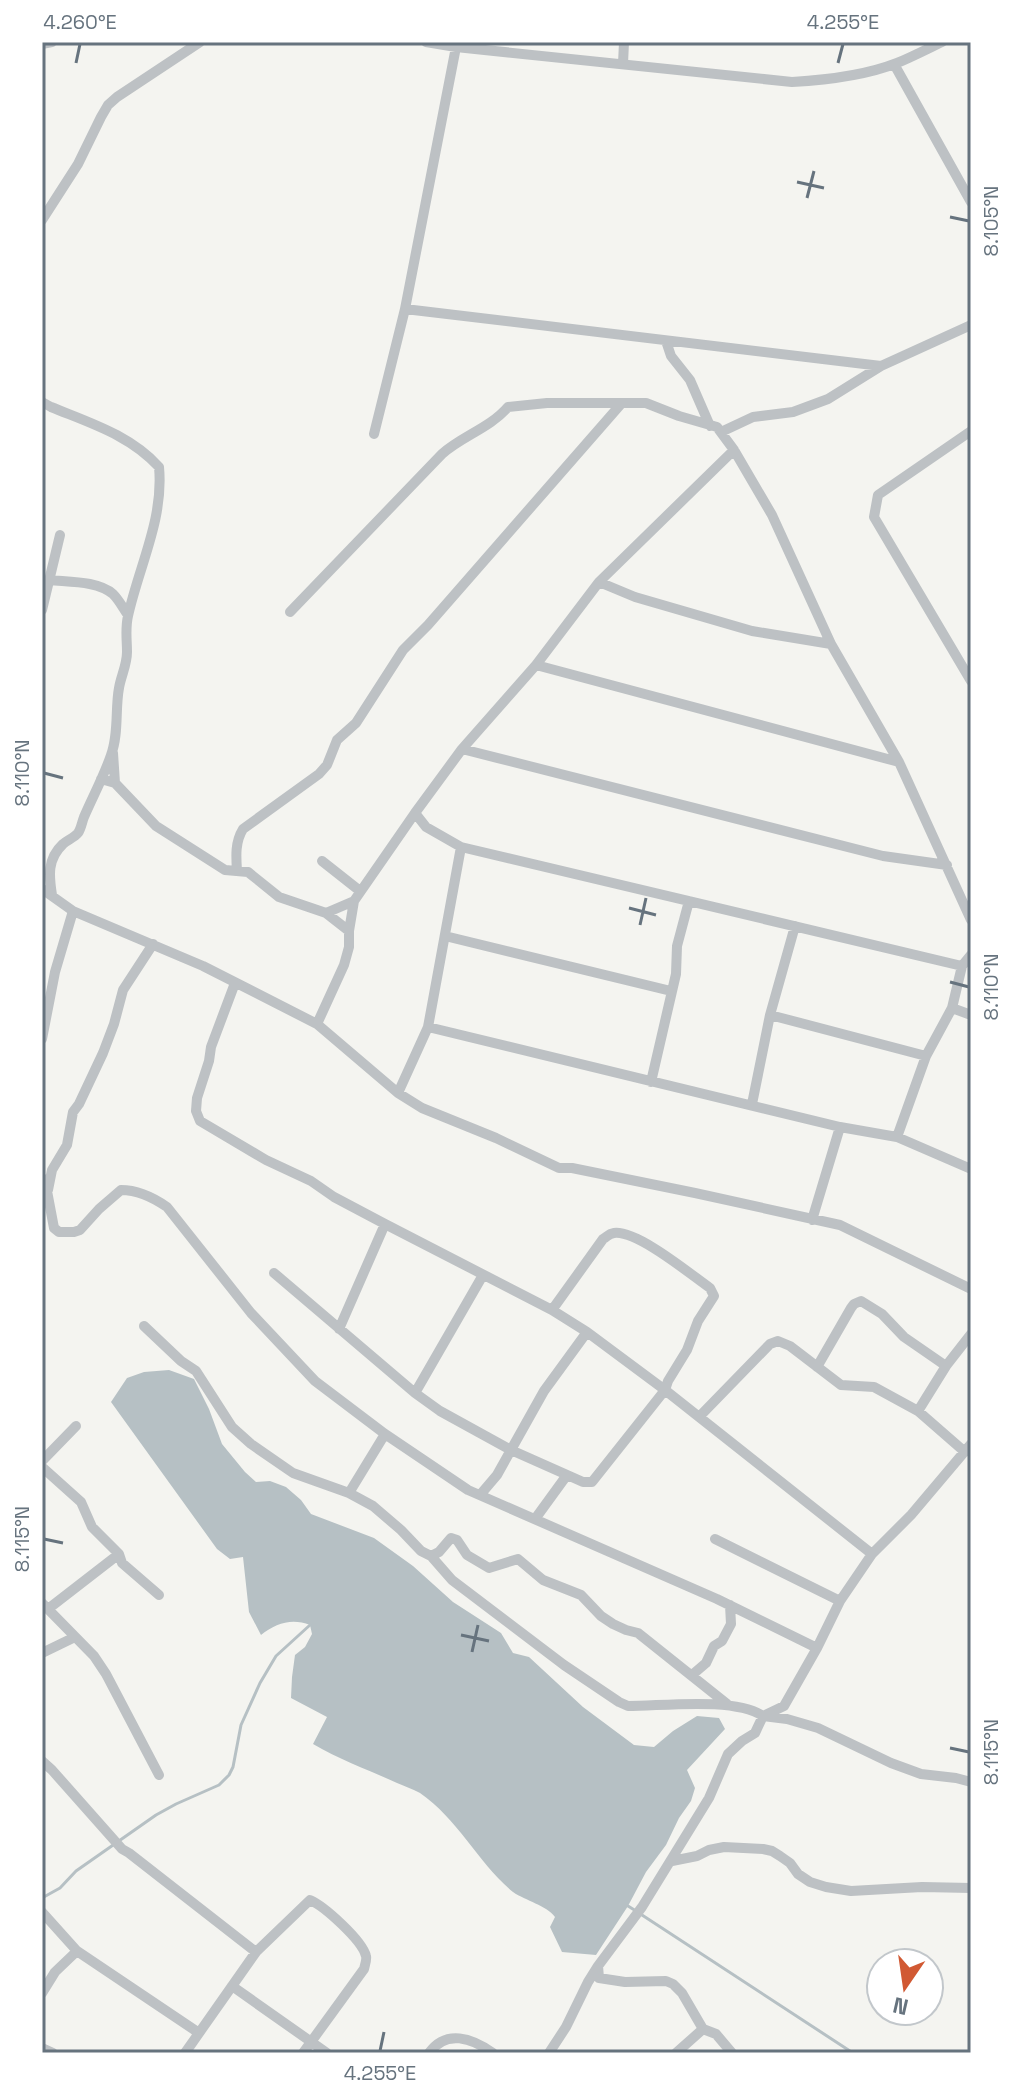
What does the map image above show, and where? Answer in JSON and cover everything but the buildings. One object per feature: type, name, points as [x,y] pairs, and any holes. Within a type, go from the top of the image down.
[{"type":"street","points":[[42,44],[52,42]]},
{"type":"street","points":[[42,220],[78,164],[108,105],[200,42]]},
{"type":"street","points":[[426,42],[792,82],[828,80],[894,64],[940,42]]},
{"type":"street","points":[[623,64],[624,42]]},
{"type":"street","points":[[374,434],[405,309],[456,47]]},
{"type":"street","points":[[894,64],[971,202]]},
{"type":"street","points":[[405,309],[881,366]]},
{"type":"street","points":[[721,432],[753,417],[793,412],[828,399],[881,366],[971,325]]},
{"type":"street","points":[[666,341],[671,356],[690,380],[710,426]]},
{"type":"street","points":[[42,402],[112,431],[134,444],[159,467],[160,496],[153,535],[142,564],[125,634],[127,651],[119,686],[113,751],[115,783]]},
{"type":"street","points":[[290,612],[442,454],[501,416],[508,407],[547,403],[646,403],[665,412],[717,427],[772,515],[831,644],[899,762],[971,920]]},
{"type":"street","points":[[237,871],[238,837],[243,829],[319,774],[327,765],[337,740],[364,713],[403,650],[621,404]]},
{"type":"street","points":[[971,431],[878,495],[874,517],[971,681]]},
{"type":"street","points":[[317,1024],[344,965],[357,896],[415,813],[462,749],[536,665],[599,582],[734,450]]},
{"type":"street","points":[[42,610],[60,535]]},
{"type":"street","points":[[50,580],[101,586],[111,592],[128,615]]},
{"type":"street","points":[[599,582],[635,597],[752,631],[831,644]]},
{"type":"street","points":[[536,665],[899,762]]},
{"type":"street","points":[[462,749],[883,856],[947,865]]},
{"type":"street","points":[[113,751],[79,833],[62,844],[52,859],[47,892],[73,911],[203,966],[317,1024],[398,1093],[422,1108],[559,1168],[572,1168],[840,1225],[971,1289]]},
{"type":"street","points":[[101,779],[115,783],[156,826],[225,870],[248,872],[279,897],[326,913],[349,931]]},
{"type":"street","points":[[415,813],[426,827],[461,847],[962,966]]},
{"type":"street","points":[[398,1093],[428,1027],[461,847]]},
{"type":"street","points":[[322,861],[357,896]]},
{"type":"street","points":[[326,913],[357,896]]},
{"type":"street","points":[[651,1082],[676,974],[677,946],[689,901]]},
{"type":"street","points":[[42,1039],[55,972],[73,911]]},
{"type":"street","points":[[752,1104],[770,1015],[795,926]]},
{"type":"street","points":[[445,936],[671,991]]},
{"type":"street","points":[[47,1191],[52,1170],[67,1145],[73,1112],[103,1053],[123,990],[153,944]]},
{"type":"street","points":[[897,1137],[926,1056],[952,1008],[962,966],[971,955]]},
{"type":"street","points":[[235,983],[211,1047],[197,1098],[196,1111],[200,1121],[266,1160],[552,1310],[587,1332],[872,1554]]},
{"type":"street","points":[[952,1008],[971,1015]]},
{"type":"street","points":[[770,1015],[926,1056]]},
{"type":"street","points":[[428,1027],[840,1127],[897,1137],[971,1169]]},
{"type":"street","points":[[812,1220],[840,1127]]},
{"type":"street","points":[[42,1178],[54,1228],[59,1232],[80,1230],[121,1190],[133,1190],[158,1200],[167,1207],[251,1313],[315,1381],[385,1434],[468,1490],[730,1605],[817,1648]]},
{"type":"street","points":[[339,1329],[385,1224]]},
{"type":"street","points":[[274,1273],[440,1411],[511,1450],[583,1482],[592,1482],[665,1390],[687,1350],[698,1321],[714,1296],[710,1288],[642,1241],[615,1233],[603,1239],[552,1310]]},
{"type":"street","points":[[415,1393],[483,1275]]},
{"type":"street","points":[[817,1367],[851,1308],[861,1301],[882,1314],[904,1337],[946,1366]]},
{"type":"street","points":[[144,1326],[196,1371],[232,1427],[251,1444],[293,1473],[349,1493],[373,1506],[421,1551],[431,1556],[452,1580],[564,1665],[619,1702],[628,1706],[727,1705],[756,1711],[763,1716],[818,1728],[921,1774],[971,1782]]},
{"type":"street","points":[[480,1495],[497,1475],[544,1391],[587,1332]]},
{"type":"street","points":[[918,1411],[946,1366],[971,1334]]},
{"type":"street","points":[[549,2053],[598,1966],[672,1861],[709,1798],[728,1754],[755,1733],[763,1716],[784,1706],[840,1601],[872,1554],[911,1515],[968,1448],[918,1411],[874,1387],[841,1385],[790,1346],[778,1341],[770,1344],[699,1417]]},
{"type":"street","points":[[76,1426],[42,1464],[81,1502],[92,1527],[119,1554],[122,1563],[159,1595]]},
{"type":"street","points":[[349,1493],[385,1434]]},
{"type":"street","points":[[535,1519],[567,1475]]},
{"type":"street","points":[[431,1556],[451,1538],[457,1540],[467,1555],[489,1568],[518,1559],[543,1580],[581,1595],[613,1624],[638,1633],[727,1705]]},
{"type":"street","points":[[715,1539],[840,1601]]},
{"type":"street","points":[[119,1554],[45,1606],[94,1656],[159,1775]]},
{"type":"street","points":[[692,1675],[706,1663],[714,1646],[722,1641],[731,1624],[730,1605]]},
{"type":"street","points":[[42,1653],[75,1637]]},
{"type":"street","points":[[42,1761],[122,1849],[256,1952]]},
{"type":"street","points":[[672,1861],[724,1847],[763,1849],[790,1863],[798,1874],[810,1882],[826,1887],[851,1891],[971,1888]]},
{"type":"street","points":[[185,2053],[256,1952],[310,1900],[333,1916],[367,1957],[364,1969],[303,2053]]},
{"type":"street","points":[[42,1912],[77,1951],[199,2033]]},
{"type":"street","points":[[42,1993],[55,1972],[77,1951]]},
{"type":"street","points":[[598,1966],[599,1978],[609,1981],[666,1981],[673,1984],[682,1993],[703,2029],[716,2034],[732,2053]]},
{"type":"street","points":[[232,1986],[327,2053]]},
{"type":"street","points":[[676,2053],[703,2029]]},
{"type":"street","points":[[429,2053],[436,2043],[452,2038],[462,2038],[493,2053]]},
{"type":"street","points":[[42,2048],[53,2053]]},
{"type":"shaded area","points":[[169,1370],[194,1379],[222,1444],[256,1482],[270,1481],[286,1487],[311,1514],[374,1538],[413,1566],[453,1602],[501,1633],[513,1653],[529,1657],[583,1707],[634,1745],[654,1747],[697,1716],[719,1718],[725,1729],[687,1770],[695,1788],[691,1801],[596,1955],[562,1952],[550,1927],[555,1917],[513,1892],[446,1815],[420,1793],[313,1744],[327,1717],[291,1698],[295,1655],[305,1647],[312,1634],[310,1625],[284,1623],[261,1635],[249,1612],[243,1557],[230,1559],[217,1549],[111,1402],[127,1378],[144,1372]]},
{"type":"waterway","points":[[42,1898],[60,1888],[76,1871],[156,1815],[219,1785],[229,1775],[241,1725],[260,1683],[276,1656],[310,1625]]},
{"type":"waterway","points":[[628,1906],[636,1911]]},
{"type":"waterway","points":[[642,1915],[853,2053]]}]
